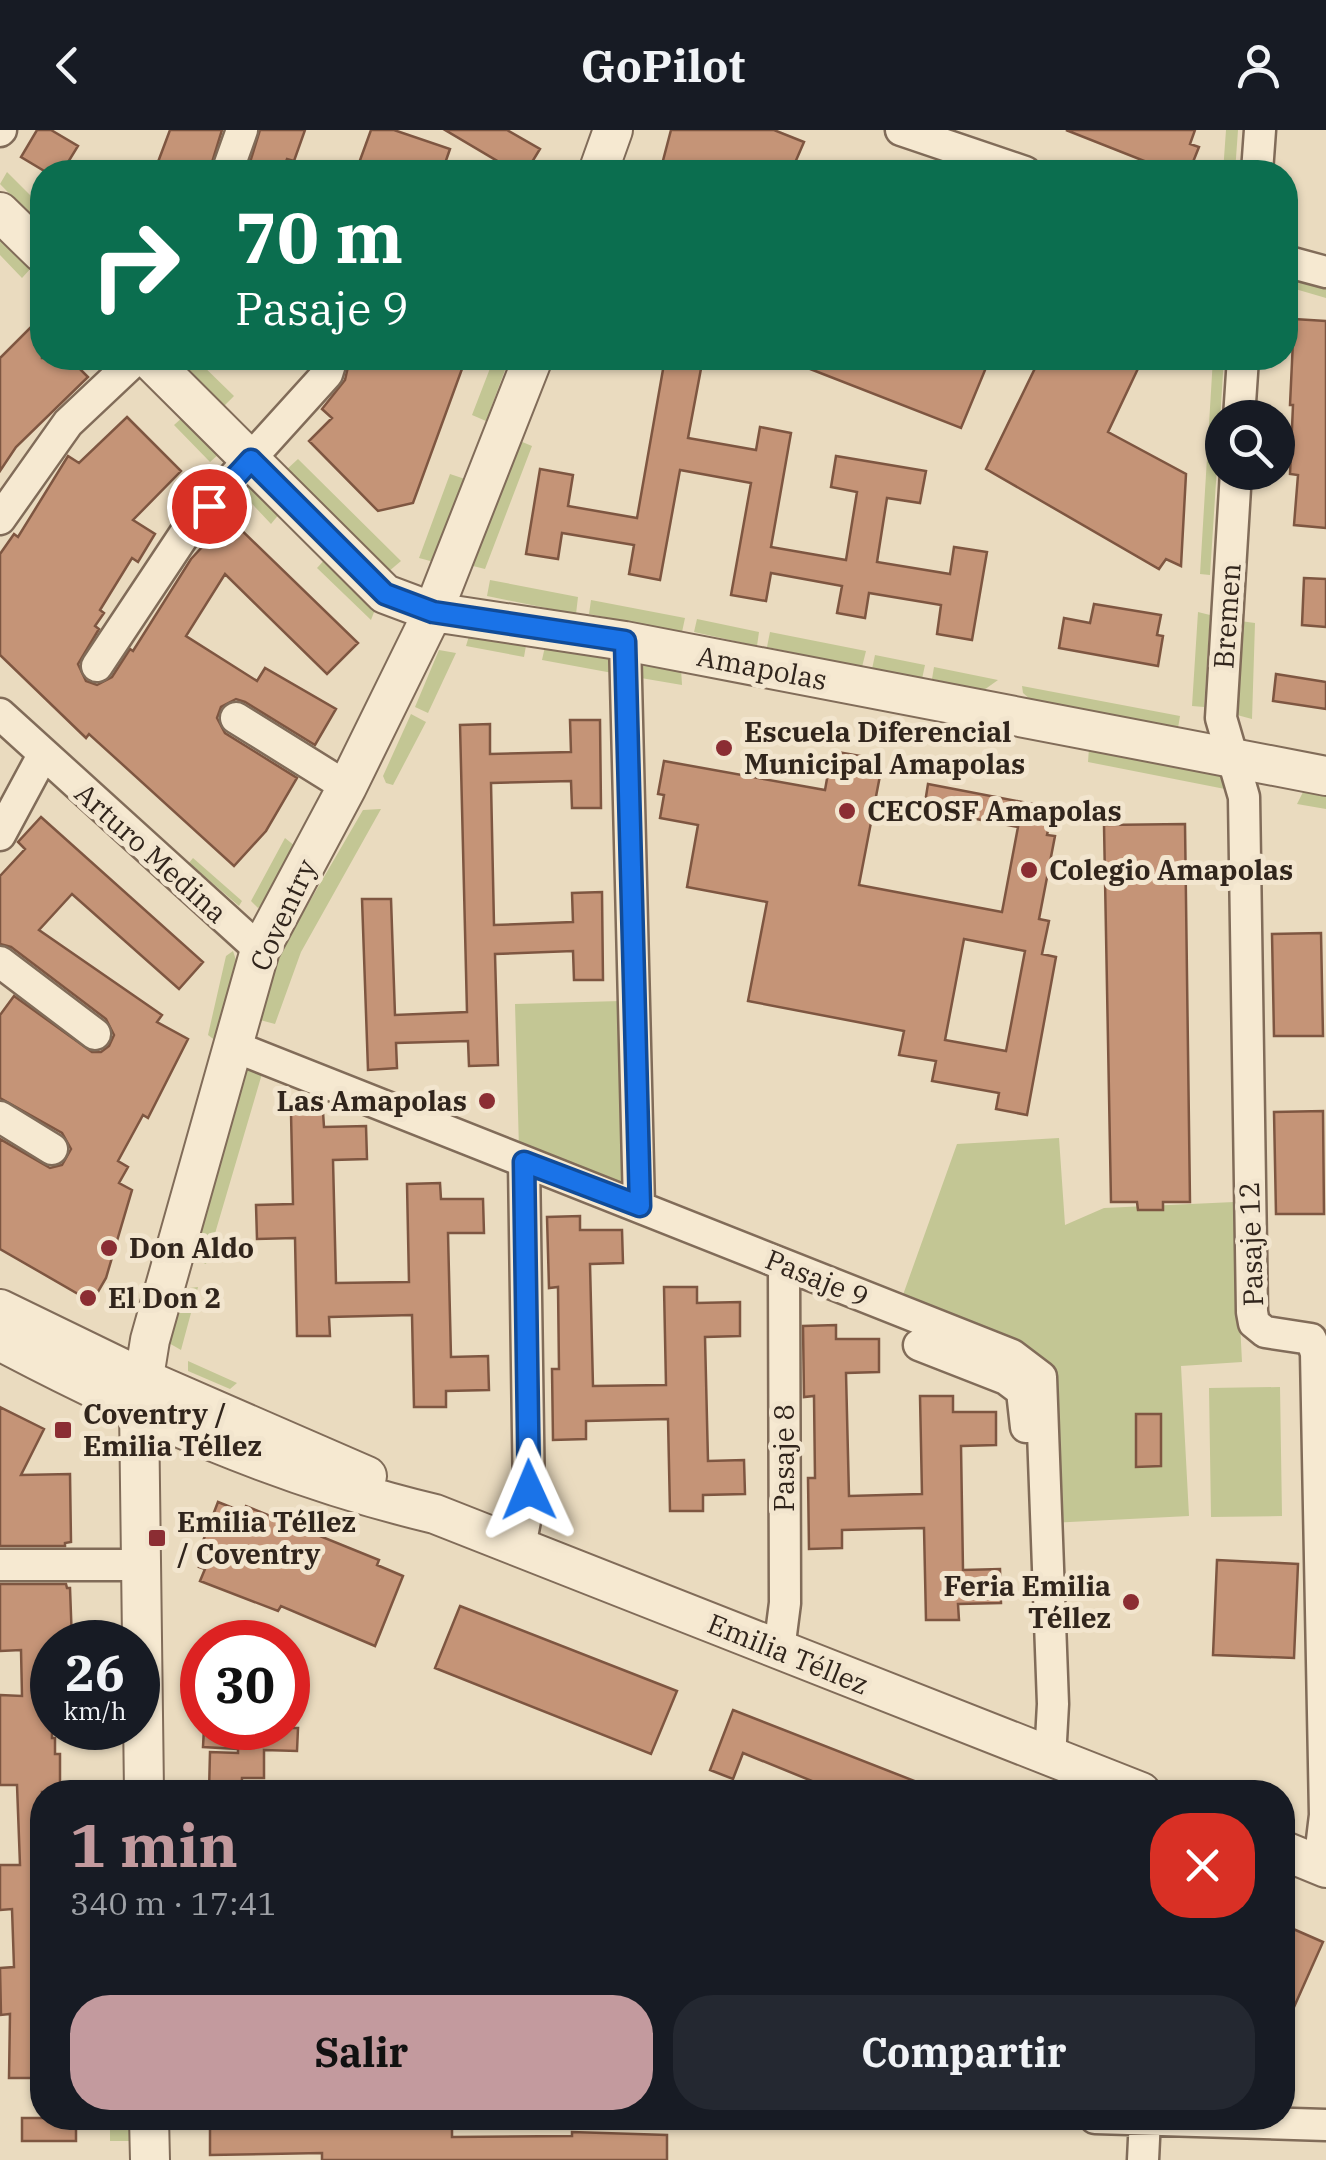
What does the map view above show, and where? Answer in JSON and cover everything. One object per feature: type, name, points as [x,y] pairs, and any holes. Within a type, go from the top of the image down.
[{"type":"street","points":[[231,160],[242,130]]},
{"type":"street","points":[[901,130],[990,160]]},
{"type":"street","points":[[1258,160],[1260,130]]},
{"type":"street","points":[[601,160],[609,132]]},
{"type":"street","points":[[0,212],[30,242]]},
{"type":"street","points":[[1298,264],[1326,272]]},
{"type":"street","points":[[0,518],[68,424],[124,370]]},
{"type":"street","name":"Amapolas","points":[[160,370],[385,594],[433,612],[625,641],[1326,776]]},
{"type":"street","points":[[96,666],[192,524],[328,370]]},
{"type":"street","name":"Coventry","points":[[144,1780],[141,1393],[155,1322],[260,950],[348,787],[433,612],[529,370]]},
{"type":"street","points":[[1240,400],[1242,370]]},
{"type":"street","name":"Bremen","points":[[1233,758],[1221,718],[1235,490]]},
{"type":"street","points":[[625,641],[640,1206]]},
{"type":"street","name":"Arturo Medina","points":[[0,714],[260,950]]},
{"type":"street","points":[[236,718],[348,787]]},
{"type":"street","points":[[0,835],[43,755]]},
{"type":"street","name":"Pasaje 12","points":[[1233,758],[1244,797],[1252,1312],[1254,1323],[1265,1332],[1311,1339],[1316,1353],[1322,1474],[1326,1815],[1322,1866]]},
{"type":"street","points":[[0,962],[95,1034]]},
{"type":"street","name":"Pasaje 9","points":[[233,1046],[1012,1355],[1041,1377],[1053,1704],[1039,1754]]},
{"type":"street","points":[[0,1116],[52,1149]]},
{"type":"street","points":[[520,1547],[530,1500],[524,1162]]},
{"type":"street","name":"Pasaje 8","points":[[778,1650],[785,1604],[784,1266]]},
{"type":"street","name":"Emilia Téllez","points":[[0,1310],[141,1393]]},
{"type":"street","name":"Emilia Téllez","points":[[0,1341],[315,1451],[435,1514],[1109,1780]]},
{"type":"street","points":[[919,1345],[1006,1379],[1022,1391],[1039,1754]]},
{"type":"street","points":[[0,1564],[141,1565]]},
{"type":"street","points":[[1295,1855],[1322,1866]]},
{"type":"street","points":[[1295,2124],[1326,2125]]},
{"type":"street","points":[[149,2130],[150,2160]]},
{"type":"street","points":[[1144,2160],[1145,2130]]},
{"type":"green space","points":[[1226,130],[1238,130],[1236,160],[1224,160]]},
{"type":"green space","points":[[7,172],[30,195],[30,215],[0,184]]},
{"type":"green space","points":[[0,232],[30,269],[22,278],[0,255]]},
{"type":"green space","points":[[1298,278],[1326,287],[1326,298],[1298,290]]},
{"type":"green space","points":[[183,370],[207,370],[234,396],[222,408]]},
{"type":"green space","points":[[489,370],[505,370],[486,421],[472,415]]},
{"type":"green space","points":[[1212,370],[1223,370],[1221,400],[1210,400]]},
{"type":"green space","points":[[184,416],[220,453],[210,462],[174,425]]},
{"type":"green space","points":[[515,439],[532,446],[485,569],[469,565]]},
{"type":"green space","points":[[298,459],[401,561],[388,572],[285,471]]},
{"type":"green space","points":[[450,474],[465,479],[434,562],[419,558]]},
{"type":"green space","points":[[249,480],[280,513],[271,524],[239,490]]},
{"type":"green space","points":[[1205,490],[1215,490],[1210,575],[1200,574]]},
{"type":"green space","points":[[327,557],[376,607],[371,620],[317,568]]},
{"type":"green space","points":[[490,580],[578,597],[576,614],[487,596]]},
{"type":"green space","points":[[591,600],[685,618],[682,632],[589,614]]},
{"type":"green space","points":[[1198,612],[1210,615],[1204,707],[1192,706]]},
{"type":"green space","points":[[697,619],[759,632],[757,646],[694,632]]},
{"type":"green space","points":[[1240,621],[1255,623],[1252,719],[1237,715]]},
{"type":"green space","points":[[471,629],[527,640],[524,657],[466,646]]},
{"type":"green space","points":[[770,632],[866,651],[862,667],[767,647]]},
{"type":"green space","points":[[546,642],[618,657],[618,674],[542,660]]},
{"type":"green space","points":[[439,650],[456,653],[428,713],[415,707]]},
{"type":"green space","points":[[875,655],[925,665],[922,679],[872,669]]},
{"type":"green space","points":[[641,660],[681,668],[682,685],[635,677]]},
{"type":"green space","points":[[934,667],[998,680],[984,690],[932,679]]},
{"type":"green space","points":[[1022,686],[1180,716],[1178,728],[1031,700]]},
{"type":"green space","points":[[411,714],[426,722],[393,785],[386,783],[383,776]]},
{"type":"green space","points":[[1089,748],[1223,774],[1225,789],[1088,762]]},
{"type":"green space","points":[[1303,792],[1326,793],[1326,809],[1297,804]]},
{"type":"green space","points":[[381,809],[301,952],[275,1024],[260,1020],[282,949],[363,810]]},
{"type":"green space","points":[[285,838],[300,850],[269,900],[258,908],[251,901]]},
{"type":"green space","points":[[193,858],[242,901],[239,906],[189,863]]},
{"type":"green space","points":[[233,951],[237,963],[216,1041],[208,1035],[226,956]]},
{"type":"green space","points":[[620,1001],[626,1192],[519,1149],[515,1004]]},
{"type":"green space","points":[[245,1064],[264,1067],[206,1264],[194,1259],[190,1251]]},
{"type":"green space","points":[[1059,1138],[1065,1225],[1104,1208],[1234,1202],[1242,1362],[1181,1366],[1189,1516],[1050,1523],[1042,1358],[899,1306],[957,1144]]},
{"type":"green space","points":[[198,1287],[181,1350],[167,1342],[181,1289]]},
{"type":"green space","points":[[188,1361],[237,1383],[230,1389],[188,1371]]},
{"type":"green space","points":[[1280,1387],[1282,1516],[1211,1517],[1209,1388]]},
{"type":"green space","points":[[110,2130],[130,2130],[130,2141],[110,2141]]},
{"type":"building","points":[[37,130],[51,130],[78,146],[69,160],[30,162],[21,157]]},
{"type":"building","points":[[170,130],[222,130],[213,160],[159,160]]},
{"type":"building","points":[[260,130],[305,130],[294,160],[251,160]]},
{"type":"building","points":[[371,130],[394,130],[450,149],[446,160],[360,160]]},
{"type":"building","points":[[445,130],[507,130],[540,149],[533,160],[496,160]]},
{"type":"building","points":[[671,130],[774,130],[804,142],[796,160],[663,160]]},
{"type":"building","points":[[1066,130],[1195,130],[1190,144],[1199,147],[1194,160],[1142,160]]},
{"type":"building","points":[[1298,319],[1326,321],[1326,528],[1294,525],[1298,475],[1295,400],[1290,400],[1292,370],[1298,370]]},
{"type":"building","points":[[30,328],[30,370],[81,370],[88,377],[16,447],[0,471],[0,358]]},
{"type":"building","points":[[347,370],[462,370],[413,503],[378,511],[309,441],[332,418],[322,409],[345,380]]},
{"type":"building","points":[[663,370],[701,370],[688,438],[756,450],[760,427],[791,433],[771,547],[846,560],[857,492],[831,487],[836,456],[926,471],[920,503],[887,498],[877,562],[950,574],[954,547],[987,552],[972,640],[937,634],[941,605],[869,593],[865,618],[837,613],[842,586],[771,573],[766,601],[731,595],[751,483],[680,470],[660,580],[629,574],[634,545],[562,533],[558,559],[526,554],[540,469],[573,475],[568,506],[637,518]]},
{"type":"building","points":[[813,370],[985,370],[961,428]]},
{"type":"building","points":[[1034,370],[1137,370],[1108,432],[1186,474],[1181,566],[1166,559],[1159,569],[986,469]]},
{"type":"building","points":[[127,417],[181,471],[133,520],[155,534],[138,562],[132,558],[100,610],[104,613],[95,626],[99,629],[78,664],[86,681],[97,685],[112,677],[191,559],[229,518],[358,643],[327,674],[225,574],[186,636],[257,681],[265,668],[336,709],[315,745],[245,702],[236,699],[221,707],[217,718],[225,733],[297,778],[266,831],[234,866],[89,734],[86,738],[0,655],[0,554],[14,534],[18,537],[68,456],[79,463]]},
{"type":"building","points":[[1304,578],[1326,579],[1326,627],[1302,625]]},
{"type":"building","points":[[1094,604],[1161,615],[1157,635],[1163,636],[1158,666],[1059,648],[1064,618],[1090,623]]},
{"type":"building","points":[[1276,674],[1326,682],[1326,709],[1273,701]]},
{"type":"building","points":[[570,720],[600,720],[601,808],[572,808],[571,781],[491,783],[494,925],[573,922],[572,893],[602,892],[603,980],[574,980],[573,951],[495,954],[498,1065],[469,1066],[468,1041],[396,1043],[397,1068],[368,1070],[362,899],[391,899],[395,1015],[467,1012],[460,725],[490,724],[490,754],[571,752]]},
{"type":"building","points":[[832,751],[883,760],[859,885],[1002,912],[1018,827],[924,809],[928,784],[1053,808],[1047,835],[1055,836],[1039,919],[1049,921],[1042,954],[1056,957],[1027,1115],[996,1109],[999,1093],[932,1081],[936,1061],[899,1055],[904,1031],[748,1001],[767,902],[687,887],[698,825],[660,818],[664,795],[658,794],[664,761],[825,790]],"holes":[[[964,939],[1025,951],[1006,1051],[945,1040]]]},
{"type":"building","points":[[41,817],[203,962],[179,989],[72,894],[39,930],[162,1015],[157,1022],[188,1039],[148,1118],[143,1115],[118,1161],[128,1167],[119,1183],[132,1190],[106,1278],[92,1302],[0,1249],[0,1139],[50,1168],[62,1165],[71,1149],[62,1133],[0,1098],[0,1015],[14,996],[92,1052],[109,1046],[114,1035],[106,1019],[11,947],[0,944],[0,876],[25,849],[18,842]]},
{"type":"building","points":[[1185,824],[1190,1202],[1163,1202],[1163,1210],[1138,1210],[1137,1202],[1111,1202],[1104,825]]},
{"type":"building","points":[[1321,933],[1323,1036],[1274,1036],[1272,934]]},
{"type":"building","points":[[1323,1111],[1324,1214],[1276,1214],[1274,1112]]},
{"type":"building","points":[[323,1112],[324,1127],[366,1126],[367,1159],[333,1160],[336,1283],[409,1282],[407,1184],[440,1183],[441,1199],[483,1199],[484,1233],[448,1233],[451,1357],[488,1356],[489,1390],[446,1391],[446,1407],[414,1407],[412,1315],[329,1317],[330,1336],[297,1336],[295,1238],[257,1239],[256,1205],[293,1204],[291,1113]]},
{"type":"building","points":[[580,1216],[580,1230],[622,1230],[623,1263],[590,1264],[593,1386],[666,1385],[664,1287],[697,1287],[697,1303],[740,1302],[740,1336],[705,1337],[708,1461],[744,1460],[745,1494],[703,1495],[703,1511],[670,1511],[668,1419],[586,1421],[586,1439],[553,1440],[552,1369],[559,1369],[558,1287],[549,1288],[547,1217]]},
{"type":"building","points":[[836,1325],[836,1339],[879,1339],[879,1372],[846,1373],[849,1496],[922,1494],[920,1396],[953,1396],[953,1412],[996,1412],[996,1445],[961,1446],[963,1570],[1000,1569],[1001,1603],[958,1604],[959,1620],[926,1620],[924,1528],[842,1530],[842,1548],[809,1549],[808,1478],[815,1478],[814,1396],[804,1397],[803,1326]]},
{"type":"building","points":[[0,1407],[44,1429],[21,1475],[70,1474],[71,1542],[65,1546],[0,1546]]},
{"type":"building","points":[[1136,1414],[1161,1414],[1161,1466],[1136,1467]]},
{"type":"building","points":[[218,1502],[243,1512],[246,1506],[379,1560],[377,1565],[403,1576],[375,1646],[281,1606],[278,1611],[200,1581],[205,1569],[199,1567],[204,1556],[198,1554]]},
{"type":"building","points":[[1217,1560],[1298,1564],[1294,1658],[1213,1655]]},
{"type":"building","points":[[0,1584],[66,1584],[70,1588],[71,1620],[30,1620],[30,1750],[55,1750],[55,1754],[60,1754],[60,1780],[30,1780],[30,2078],[9,2078],[10,2014],[1,2015],[0,1968],[14,1967],[12,1909],[0,1910],[0,1865],[20,1865],[17,1785],[0,1785],[0,1695],[22,1696],[21,1650],[0,1651]]},
{"type":"building","points":[[460,1606],[677,1691],[651,1754],[435,1668]]},
{"type":"building","points":[[733,1710],[912,1780],[809,1780],[743,1753],[733,1779],[710,1770]]},
{"type":"building","points":[[264,1750],[264,1778],[209,1780],[210,1752]]},
{"type":"building","points":[[1295,1930],[1323,1942],[1295,2005]]},
{"type":"building","points":[[22,2118],[30,2118],[30,2130],[76,2130],[76,2141],[22,2141]]},
{"type":"building","points":[[210,2130],[452,2130],[452,2137],[572,2136],[572,2132],[667,2135],[667,2160],[322,2160],[322,2153],[210,2155]]},
{"type":"place","name":"Escuela Diferencial Municipal Amapolas","points":[[724,748]]},
{"type":"place","name":"CECOSF Amapolas","points":[[847,811]]},
{"type":"place","name":"Colegio Amapolas","points":[[1029,870]]},
{"type":"place","name":"Las Amapolas","points":[[487,1101]]},
{"type":"place","name":"Don Aldo","points":[[109,1248]]},
{"type":"place","name":"El Don 2","points":[[88,1298]]},
{"type":"place","name":"Coventry / Emilia Téllez","points":[[63,1430]]},
{"type":"place","name":"Emilia Téllez / Coventry","points":[[157,1538]]},
{"type":"place","name":"Feria Emilia Téllez","points":[[1131,1602]]},
{"type":"route","points":[[209,506],[251,460],[385,594],[433,612],[625,641],[640,1206],[524,1162],[529,1490]]}]
